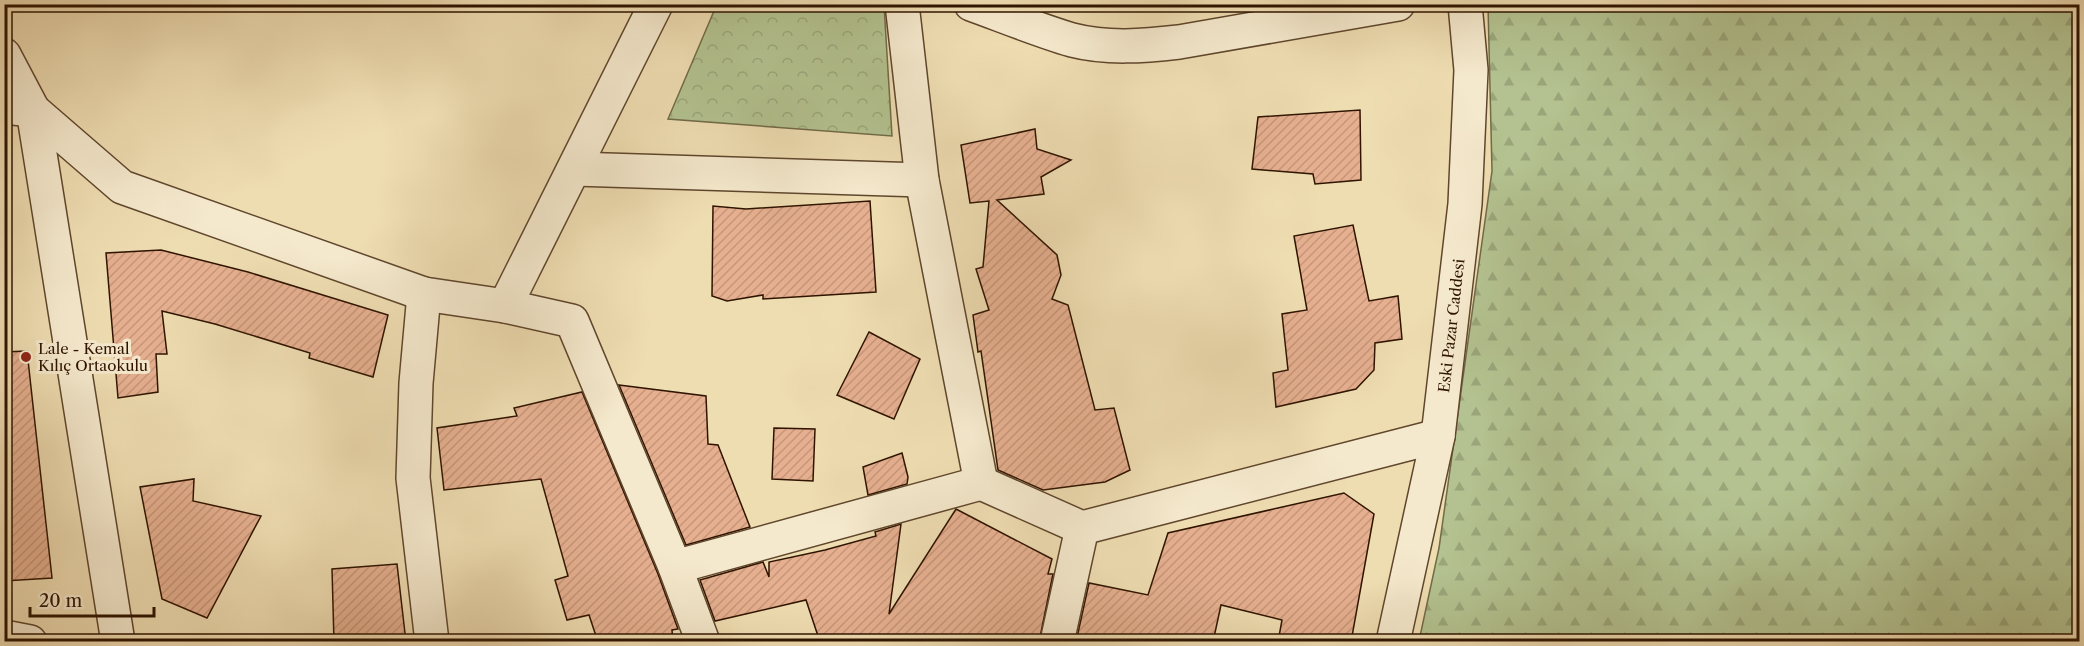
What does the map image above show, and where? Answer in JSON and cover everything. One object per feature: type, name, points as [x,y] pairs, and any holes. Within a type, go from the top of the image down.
[{"type":"street","points":[[505,306],[656,4]]},
{"type":"street","points":[[902,4],[922,180],[981,483]]},
{"type":"street","points":[[971,4],[1073,40],[1120,46],[1179,42],[1398,4]]},
{"type":"street","name":"Eski Pazar Caddesi","points":[[1393,642],[1438,436],[1465,204],[1471,70],[1465,4]]},
{"type":"street","points":[[4,55],[19,109],[118,642]]},
{"type":"street","points":[[19,109],[122,187],[424,294],[505,306],[572,321],[675,567],[703,642]]},
{"type":"street","points":[[575,169],[922,180]]},
{"type":"street","points":[[424,294],[416,383],[413,478],[432,642]]},
{"type":"street","points":[[675,567],[981,483],[1082,528],[1438,436]]},
{"type":"street","points":[[1057,642],[1082,528]]},
{"type":"street","points":[[4,637],[30,642]]},
{"type":"green space","points":[[717,4],[884,5],[892,136],[668,119]]},
{"type":"green space","points":[[1488,5],[2079,5],[2079,641],[1419,641],[1439,548],[1492,171]]},
{"type":"building","points":[[1360,110],[1361,180],[1315,184],[1313,174],[1252,169],[1258,117]]},
{"type":"building","points":[[1035,129],[1037,149],[1071,160],[1041,177],[1044,194],[997,200],[1057,255],[1061,275],[1052,299],[1068,305],[1095,410],[1114,408],[1130,470],[1105,482],[1043,490],[998,470],[981,351],[978,352],[973,315],[989,310],[976,269],[983,267],[989,201],[970,203],[961,145]]},
{"type":"building","points":[[870,201],[876,292],[763,299],[763,295],[727,301],[712,296],[713,206],[746,209]]},
{"type":"building","points":[[1353,225],[1369,301],[1398,296],[1402,339],[1375,343],[1374,370],[1356,389],[1276,407],[1273,373],[1288,370],[1282,314],[1307,310],[1294,236]]},
{"type":"building","points":[[161,250],[248,272],[388,315],[373,377],[309,358],[310,353],[215,324],[162,311],[167,354],[156,354],[158,392],[118,398],[106,253]]},
{"type":"building","points":[[869,332],[920,359],[894,419],[837,395]]},
{"type":"building","points":[[27,351],[52,578],[4,581],[4,352]]},
{"type":"building","points":[[619,385],[706,396],[708,444],[718,445],[750,527],[686,545]]},
{"type":"building","points":[[582,392],[658,574],[678,629],[672,630],[673,642],[598,642],[589,615],[567,620],[555,580],[568,576],[541,479],[444,490],[437,428],[517,416],[514,408]]},
{"type":"building","points":[[774,428],[815,429],[813,481],[772,479]]},
{"type":"building","points":[[902,453],[908,477],[907,484],[868,495],[863,467]]},
{"type":"building","points":[[194,479],[193,501],[261,516],[207,618],[162,599],[140,487]]},
{"type":"building","points":[[1344,493],[1374,514],[1351,642],[1278,642],[1282,620],[1221,605],[1213,642],[1076,642],[1089,583],[1148,595],[1168,533]]},
{"type":"building","points":[[956,509],[1052,559],[1048,574],[1053,574],[1039,642],[820,642],[806,600],[715,621],[700,580],[763,562],[769,577],[769,562],[876,536],[875,532],[901,524],[889,614]]},
{"type":"building","points":[[397,564],[406,642],[334,642],[332,569]]},
{"type":"place","name":"Lale - Kemal Kılıç Ortaokulu","points":[[26,357]]}]
